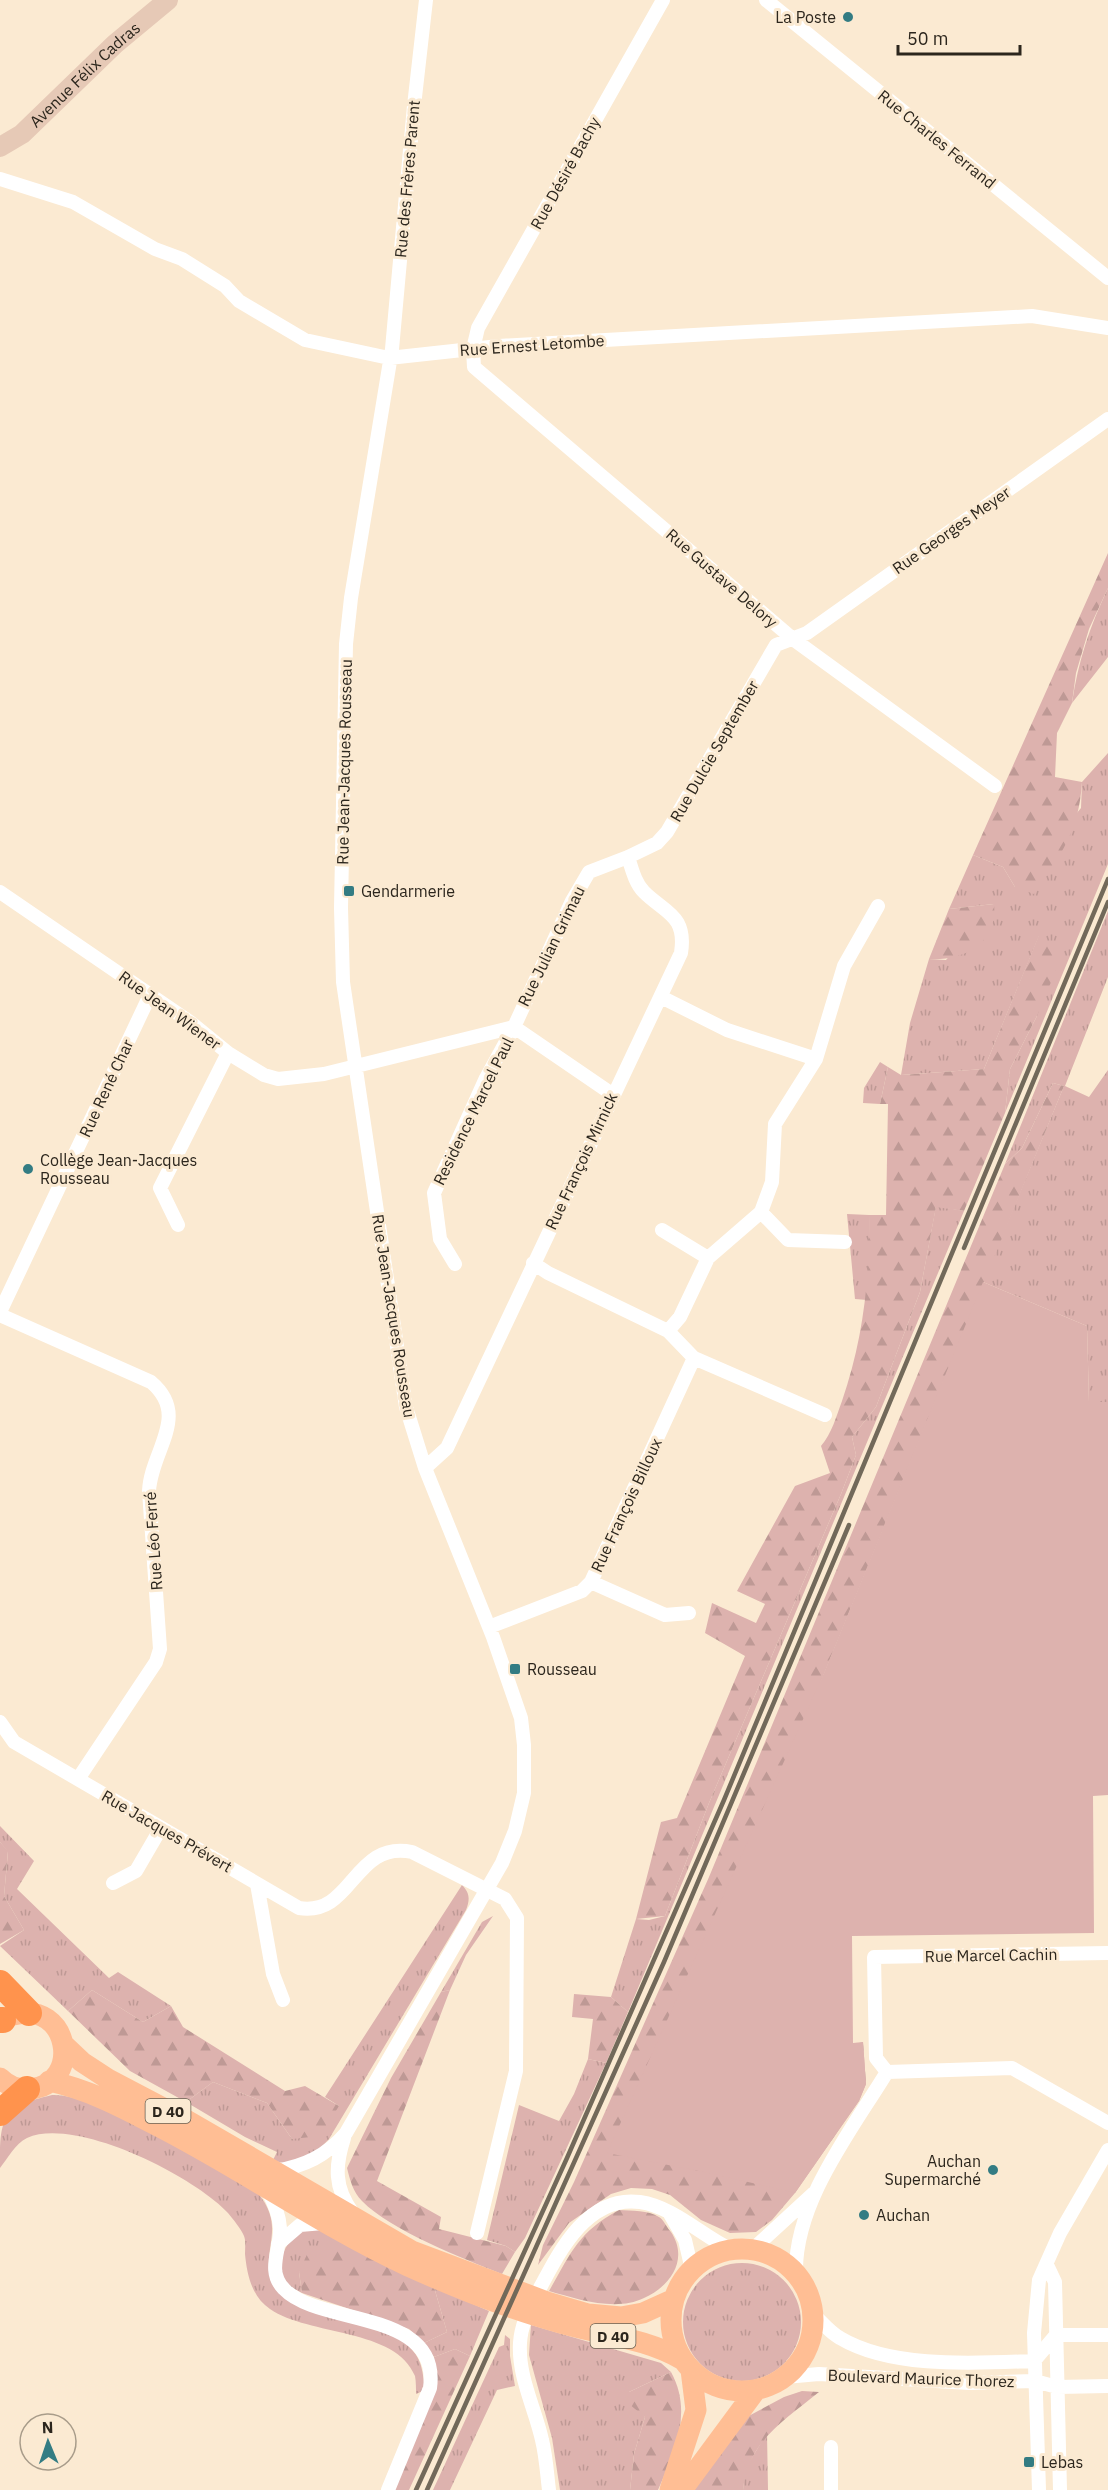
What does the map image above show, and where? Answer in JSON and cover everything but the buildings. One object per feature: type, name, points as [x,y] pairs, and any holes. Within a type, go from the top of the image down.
[{"type":"highway","points":[[0,1983],[29,2013]]},
{"type":"highway","points":[[0,2113],[38,2085]]},
{"type":"main road","points":[[0,2078],[15,2087],[38,2085],[59,2072],[64,2059],[64,2045],[60,2033],[52,2023],[29,2013],[11,2016],[1,2021]]},
{"type":"main road","name":"D 40","points":[[64,2045],[82,2062],[108,2079],[270,2179],[326,2223],[407,2265],[486,2289],[650,2345],[687,2365]]},
{"type":"main road","name":"D 40","points":[[38,2085],[81,2089],[120,2106],[184,2139],[358,2221],[486,2289]]},
{"type":"main road","points":[[670,2490],[696,2410],[687,2365],[672,2330],[674,2299],[680,2284],[692,2270],[706,2260],[742,2250],[784,2263],[796,2274],[810,2298],[813,2330],[808,2348],[798,2364],[785,2377],[756,2390],[738,2391],[721,2388],[705,2381],[687,2365]]},
{"type":"main road","name":"D 40","points":[[544,2310],[621,2318],[643,2313],[674,2299]]},
{"type":"main road","points":[[682,2490],[756,2390]]},
{"type":"street","name":"Avenue Félix Cadras","points":[[0,147],[22,134],[115,44],[168,0]]},
{"type":"street","name":"Rue des Frères Parent","points":[[389,358],[426,0]]},
{"type":"street","name":"Rue Désiré Bachy","points":[[473,349],[478,328],[663,0]]},
{"type":"street","name":"Rue Charles Ferrand","points":[[766,0],[1108,278]]},
{"type":"street","name":"Rue Ernest Letombe","points":[[0,179],[73,202],[155,249],[182,259],[225,286],[239,301],[305,340],[389,358],[473,349],[1032,316],[1108,328]]},
{"type":"street","name":"Rue Gustave Delory","points":[[473,349],[474,367],[793,639],[995,786]]},
{"type":"street","name":"Rue Jean-Jacques Rousseau","points":[[346,2133],[502,1863],[515,1831],[525,1776],[520,1718],[489,1627],[425,1468],[406,1407],[354,1065],[341,941],[346,644],[389,358]]},
{"type":"street","name":"Rue Georges Meyer","points":[[793,639],[807,633],[1108,419]]},
{"type":"street","name":"Rue Dulcie September","points":[[628,857],[657,843],[667,832],[768,656],[782,641],[793,639]]},
{"type":"street","name":"Rue François Mirnick","points":[[425,1468],[447,1448],[612,1094],[681,953],[683,940],[679,926],[666,908],[644,892],[635,879],[628,857]]},
{"type":"street","name":"Rue Julian Grimau","points":[[514,1027],[583,882],[590,872],[628,857]]},
{"type":"street","name":"Rue Jean Wiener","points":[[0,892],[150,994],[228,1053],[264,1075],[278,1079],[324,1074],[514,1027]]},
{"type":"street","points":[[668,1331],[680,1317],[708,1258],[761,1212],[772,1182],[775,1124],[816,1059],[844,966],[878,906]]},
{"type":"street","name":"Rue René Char","points":[[0,1314],[150,994]]},
{"type":"street","points":[[661,997],[727,1030],[816,1059]]},
{"type":"street","points":[[514,1027],[612,1094]]},
{"type":"street","name":"Residence Marcel Paul","points":[[454,1264],[440,1239],[434,1193],[486,1078],[514,1027]]},
{"type":"street","points":[[178,1224],[160,1188],[228,1053]]},
{"type":"street","points":[[761,1212],[788,1240],[845,1242]]},
{"type":"street","points":[[662,1230],[708,1258]]},
{"type":"street","points":[[533,1263],[548,1273],[668,1331],[694,1358],[825,1415]]},
{"type":"street","name":"Rue Léo Ferré","points":[[0,1314],[151,1382],[161,1391],[170,1413],[168,1428],[149,1478],[160,1649],[156,1662],[78,1779]]},
{"type":"street","name":"Rue François Billoux","points":[[489,1627],[582,1591],[591,1582],[694,1358]]},
{"type":"street","points":[[591,1582],[665,1615],[689,1613]]},
{"type":"street","name":"Rue Jacques Prévert","points":[[0,1722],[14,1742],[299,1908],[322,1908],[332,1902],[376,1856],[399,1849],[412,1852],[487,1890]]},
{"type":"street","points":[[113,1883],[136,1871],[161,1828]]},
{"type":"street","points":[[257,1884],[273,1974],[283,2000]]},
{"type":"street","points":[[477,2233],[511,2096],[518,2045],[517,1918],[506,1899],[487,1890]]},
{"type":"street","name":"Rue Marcel Cachin","points":[[887,2072],[876,2058],[874,1957],[1108,1953]]},
{"type":"street","points":[[796,2274],[798,2242],[816,2192],[887,2072],[1012,2068],[1108,2123]]},
{"type":"street","points":[[346,2133],[332,2149],[313,2161],[270,2179],[279,2220],[274,2270],[283,2289],[306,2301],[403,2333],[422,2350],[431,2376],[430,2388],[388,2490]]},
{"type":"street","points":[[346,2133],[336,2176],[342,2199],[358,2221]]},
{"type":"street","points":[[1039,2490],[1034,2361],[1035,2303],[1039,2280],[1060,2233],[1108,2150]]},
{"type":"street","points":[[549,2490],[542,2440],[521,2366],[520,2343],[523,2322],[554,2262],[576,2228],[592,2215],[623,2202],[639,2202],[669,2212],[742,2250],[816,2192]]},
{"type":"street","points":[[669,2212],[685,2240],[692,2270]]},
{"type":"street","points":[[278,2244],[300,2225],[326,2223]]},
{"type":"street","points":[[1047,2265],[1055,2282],[1060,2490]]},
{"type":"street","name":"Boulevard Maurice Thorez","points":[[813,2314],[838,2337],[855,2346],[903,2357],[940,2362],[1034,2361],[1056,2336]]},
{"type":"street","points":[[1056,2336],[1108,2334]]},
{"type":"street","name":"Boulevard Maurice Thorez","points":[[1034,2361],[1057,2388]]},
{"type":"street","name":"Boulevard Maurice Thorez","points":[[785,2377],[819,2374],[960,2382],[1035,2381],[1057,2388],[1108,2386]]},
{"type":"street","points":[[831,2447],[831,2490]]},
{"type":"green space","points":[[1108,553],[1108,588],[1089,629],[1076,673],[1072,703],[1057,733],[1055,777],[1082,782],[1077,815],[1067,842],[1034,894],[1015,887],[1003,867],[973,855]]},
{"type":"green space","points":[[1108,588],[1108,657],[1072,703],[1086,644]]},
{"type":"green space","points":[[1108,753],[1108,864],[1005,1113],[1010,1069],[1037,1016],[1039,936],[984,1069],[901,1075],[910,1023],[929,959],[946,960],[994,904],[949,909],[973,855],[1003,867],[1015,887],[1081,808],[1082,782]]},
{"type":"green space","points":[[994,904],[994,918],[990,929],[976,947],[954,957],[929,959],[949,909]]},
{"type":"green space","points":[[1108,911],[1108,977],[1065,1086],[1089,1097],[1108,1070],[1108,1402],[1089,1402],[1087,1326],[983,1282],[1064,1086],[1053,1083],[1022,1148],[1005,1164]]},
{"type":"green space","points":[[1039,935],[1063,953],[1037,1016],[1010,1069],[1005,1113],[964,1211],[936,1207],[920,1292],[876,1407],[852,1437],[856,1455],[841,1494],[709,1803],[665,1916],[636,1919],[661,1822],[677,1818],[745,1656],[705,1633],[712,1603],[756,1623],[765,1604],[737,1591],[795,1486],[830,1473],[821,1446],[831,1430],[842,1401],[860,1332],[868,1262],[869,1215],[886,1215],[888,1104],[880,1104],[888,1067],[901,1075],[984,1069]]},
{"type":"green space","points":[[880,1062],[888,1067],[880,1104],[863,1103],[864,1088]]},
{"type":"green space","points":[[1053,1083],[1064,1086],[648,2105],[863,2042],[866,2084],[859,2101],[795,2193],[772,2220],[756,2232],[730,2233],[701,2220],[670,2195],[652,2189],[631,2188],[611,2194],[569,2223],[538,2265],[543,2245],[574,2182],[709,1877],[1005,1164],[1022,1148]]},
{"type":"green space","points":[[936,1206],[964,1211],[628,2012],[611,1997],[636,1919],[649,1920],[665,1916],[709,1803],[841,1494],[856,1455],[852,1437],[876,1407],[920,1292]]},
{"type":"green space","points":[[847,1214],[869,1215],[870,1259],[867,1300],[855,1299]]},
{"type":"green space","points":[[983,1282],[1087,1326],[1089,1402],[1108,1402],[1108,1795],[1093,1796],[1094,1933],[852,1936],[853,2043],[863,2042],[866,2084],[859,2101],[795,2193],[607,2153],[824,1673]]},
{"type":"green space","points":[[0,1826],[34,1861],[17,1889],[109,1978],[118,1972],[171,2006],[143,2022],[92,1990],[68,2011],[0,1946],[24,1930],[4,1896],[8,1852],[0,1842]]},
{"type":"green space","points":[[0,1842],[8,1851],[4,1896],[24,1930],[0,1944]]},
{"type":"green space","points":[[462,1885],[468,1897],[466,1910],[329,2139],[314,2155],[285,2164],[273,2160],[277,2152],[245,2137],[186,2102],[213,2082],[267,2103],[292,2139],[339,2106],[325,2097]]},
{"type":"green space","points":[[493,1916],[466,1955],[450,1990],[441,1992],[482,1922]]},
{"type":"green space","points":[[92,1990],[143,2022],[171,2006],[183,2027],[285,2091],[305,2086],[339,2106],[320,2136],[292,2139],[267,2103],[213,2082],[186,2102],[130,2071],[68,2011]]},
{"type":"green space","points":[[450,1990],[377,2181],[441,2217],[439,2229],[506,2246],[515,2252],[502,2274],[428,2243],[390,2223],[374,2212],[356,2194],[347,2168],[391,2078],[441,1992]]},
{"type":"green space","points":[[574,1994],[611,1997],[628,2012],[606,2063],[588,2059],[593,2019],[572,2017]]},
{"type":"green space","points":[[588,2059],[606,2063],[525,2238],[515,2252],[506,2246],[487,2240],[519,2105],[559,2121],[574,2094]]},
{"type":"green space","points":[[52,2095],[98,2106],[126,2119],[185,2150],[258,2193],[271,2217],[269,2269],[271,2281],[399,2337],[412,2349],[419,2360],[425,2390],[416,2394],[415,2376],[405,2360],[390,2349],[371,2341],[287,2318],[264,2304],[255,2292],[249,2277],[245,2238],[237,2224],[212,2199],[163,2168],[103,2143],[74,2135],[48,2133],[27,2138],[15,2147],[0,2168],[1,2138],[6,2118],[22,2105]]},
{"type":"green space","points":[[619,2210],[650,2213],[664,2222],[676,2242],[678,2252],[674,2271],[669,2279],[654,2293],[633,2302],[621,2304],[596,2303],[549,2291],[577,2244],[605,2218]]},
{"type":"green space","points":[[316,2228],[347,2244],[299,2272],[302,2293],[286,2284],[282,2278],[280,2264],[285,2250],[297,2232]]},
{"type":"green space","points":[[347,2244],[434,2287],[447,2332],[424,2343],[409,2329],[302,2293],[299,2272],[309,2250]]},
{"type":"green space","points":[[742,2263],[765,2267],[784,2280],[797,2299],[801,2322],[797,2345],[784,2364],[765,2377],[742,2381],[719,2377],[700,2364],[687,2345],[683,2322],[687,2299],[700,2280],[719,2267]]},
{"type":"green space","points":[[434,2287],[489,2311],[470,2356],[455,2349],[434,2357],[424,2343],[447,2332]]},
{"type":"green space","points":[[531,2325],[661,2363],[671,2372],[629,2392],[645,2417],[634,2454],[630,2490],[560,2490],[552,2438],[529,2355]]},
{"type":"green space","points":[[505,2335],[510,2339],[515,2386],[497,2390],[450,2490],[433,2490],[499,2347],[504,2345]]},
{"type":"green space","points":[[455,2349],[470,2356],[409,2490],[392,2490],[436,2387],[434,2357]]},
{"type":"green space","points":[[671,2372],[681,2402],[681,2417],[670,2461],[658,2490],[630,2490],[634,2454],[645,2417],[624,2400],[629,2392]]},
{"type":"green space","points":[[802,2391],[819,2392],[781,2423],[760,2445],[746,2473],[743,2490],[691,2490],[745,2418],[784,2397]]},
{"type":"green space","points":[[767,2433],[768,2490],[743,2490],[745,2469]]},
{"type":"railway","points":[[416,2490],[567,2158],[724,1800],[1108,879]]},
{"type":"railway","points":[[964,1248],[1108,902]]},
{"type":"railway","points":[[427,2490],[664,1962],[849,1525]]},
{"type":"place","name":"La Poste","points":[[848,17]]},
{"type":"place","name":"Gendarmerie","points":[[349,891]]},
{"type":"place","name":"Collège Jean-Jacques Rousseau","points":[[28,1169]]},
{"type":"place","name":"Rousseau","points":[[515,1669]]},
{"type":"place","name":"Auchan Supermarché","points":[[993,2170]]},
{"type":"place","name":"Auchan","points":[[864,2215]]},
{"type":"place","name":"Lebas","points":[[1029,2462]]}]
